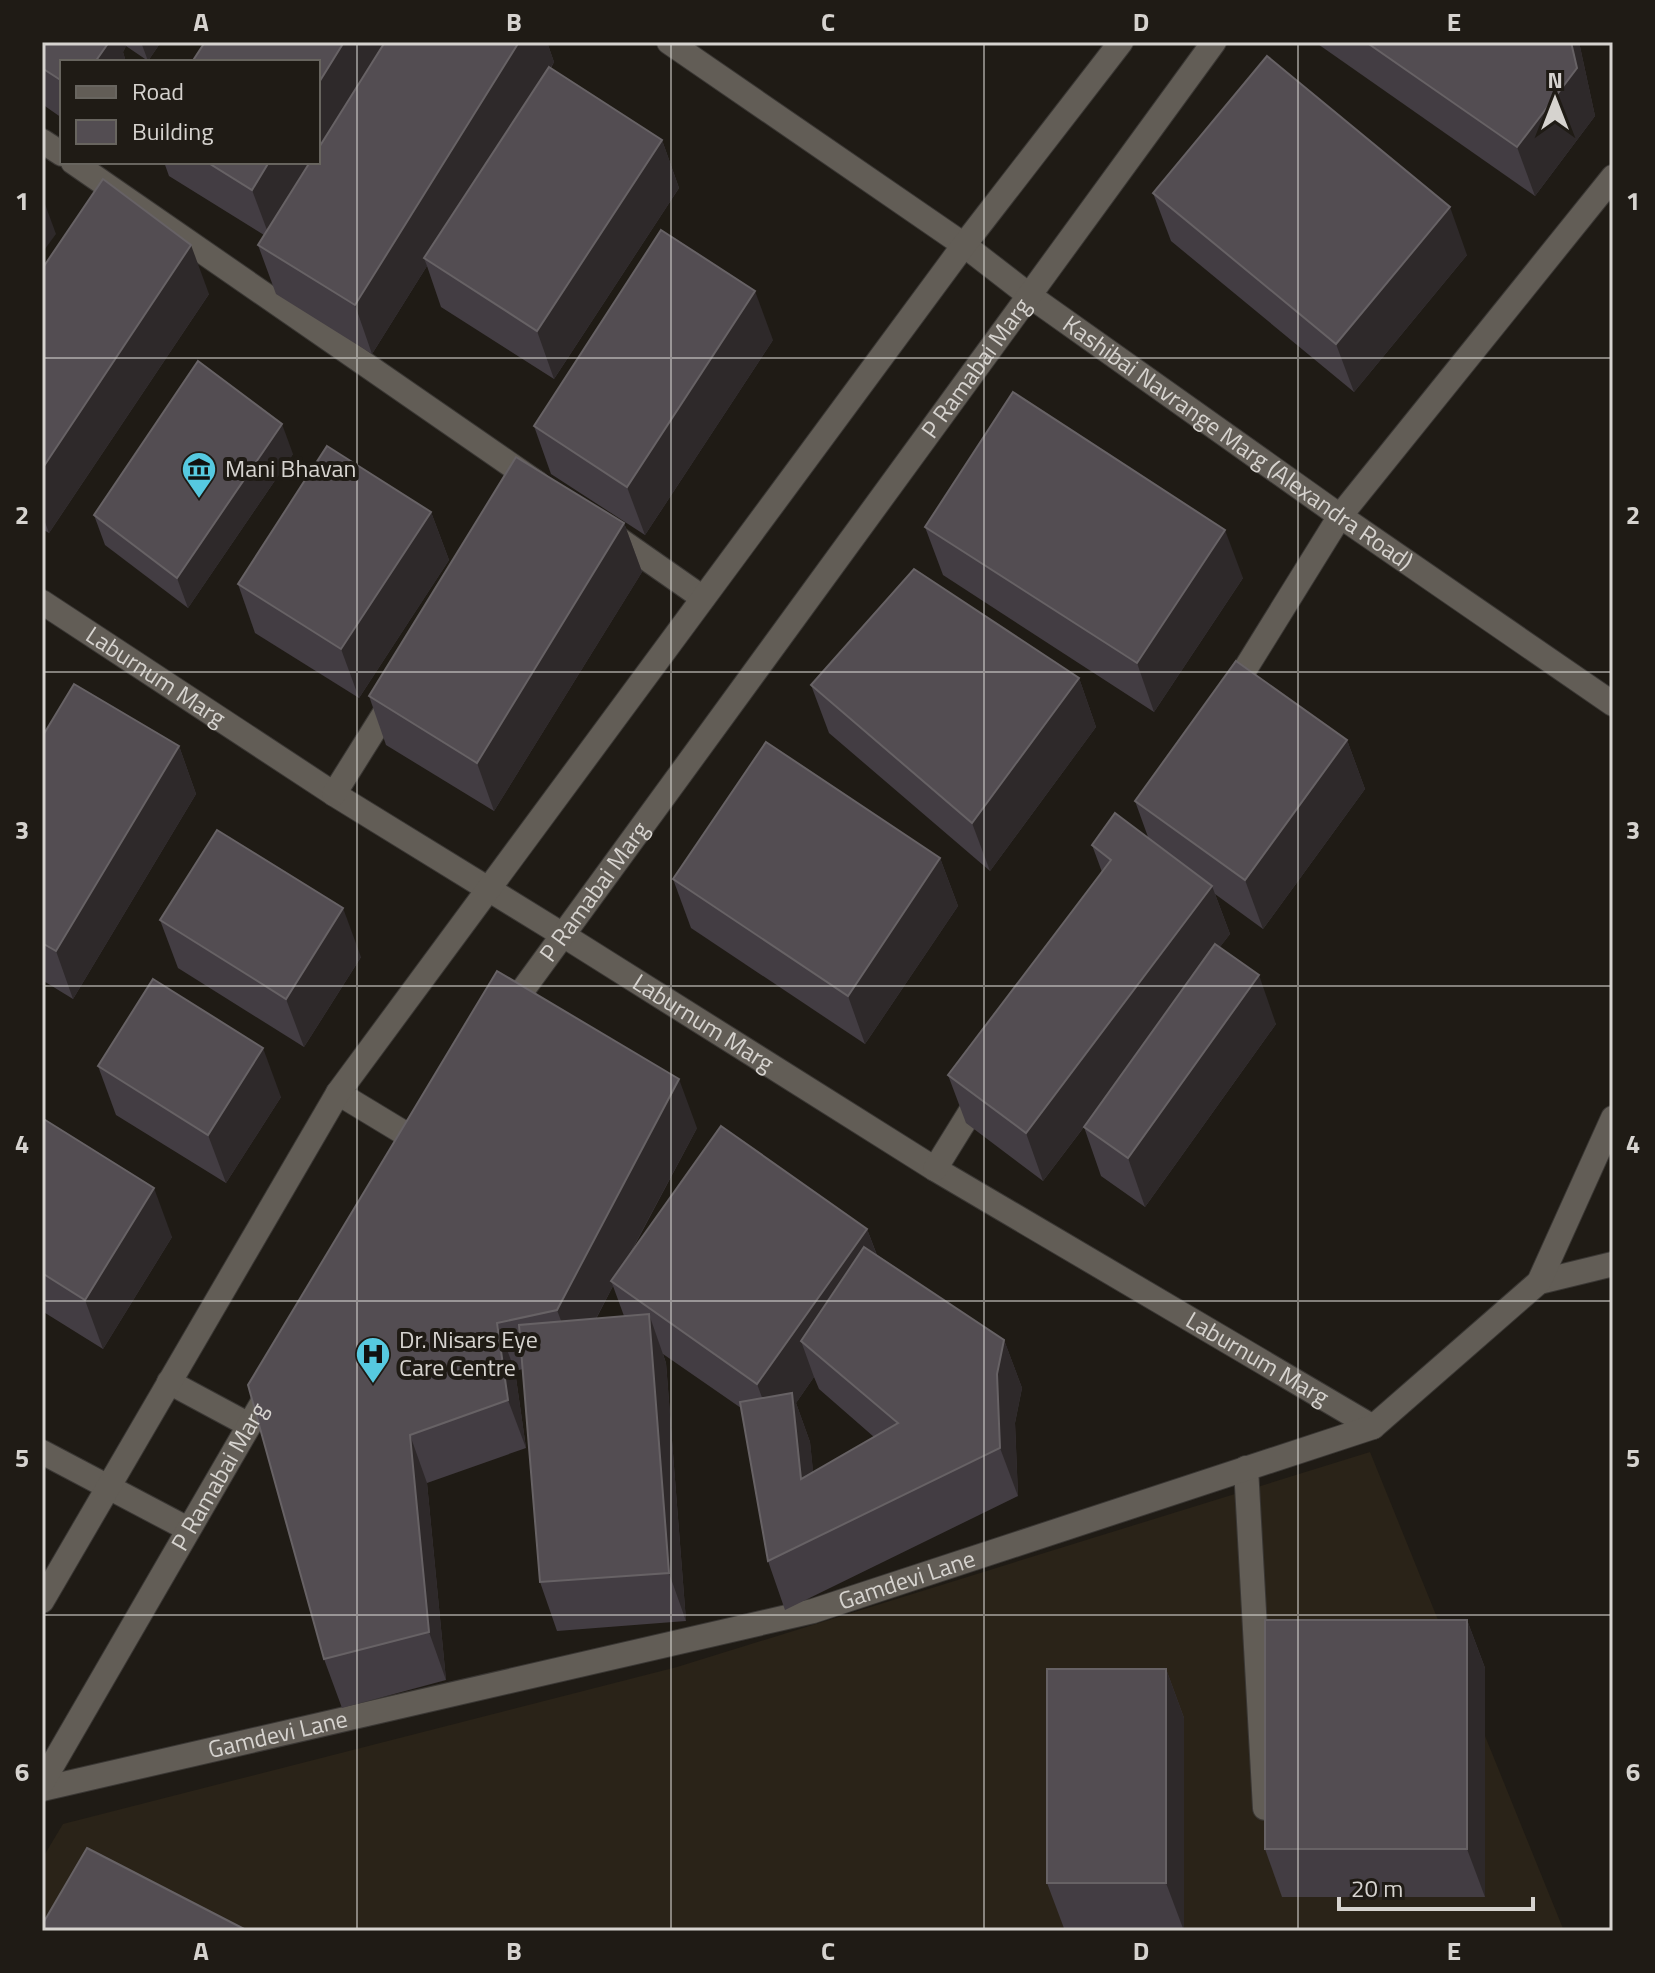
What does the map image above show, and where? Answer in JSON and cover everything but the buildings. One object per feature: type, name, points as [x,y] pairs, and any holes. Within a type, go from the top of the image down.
[{"type":"street","name":"Kashibai Navrange Marg (Alexandra Road)","points":[[669,42],[964,245],[1030,296],[1340,516],[1613,704]]},
{"type":"street","points":[[42,1601],[338,1093],[964,245],[1121,42]]},
{"type":"street","name":"P Ramabai Marg","points":[[489,1037],[1214,42]]},
{"type":"street","points":[[42,141],[60,153]]},
{"type":"street","points":[[76,164],[556,497]]},
{"type":"street","points":[[1216,716],[1340,516],[1613,177]]},
{"type":"street","points":[[596,524],[703,598]]},
{"type":"street","name":"Laburnum Marg","points":[[42,602],[334,794],[935,1169],[1373,1427]]},
{"type":"street","points":[[334,794],[405,682]]},
{"type":"street","points":[[935,1169],[993,1076]]},
{"type":"street","points":[[338,1093],[414,1140]]},
{"type":"street","name":"Gamdevi Lane","points":[[42,1789],[813,1611],[1373,1427],[1539,1282],[1613,1118]]},
{"type":"street","points":[[1539,1282],[1613,1264]]},
{"type":"street","name":"P Ramabai Marg","points":[[42,1783],[281,1370]]},
{"type":"street","points":[[169,1382],[249,1425]]},
{"type":"street","points":[[42,1452],[188,1529]]},
{"type":"street","points":[[1246,1468],[1265,1808]]},
{"type":"shaded area","points":[[1370,1452],[1564,1931],[42,1931],[42,1859],[63,1824],[677,1667]]},
{"type":"place","name":"Mani Bhavan","points":[[199,500]]},
{"type":"place","name":"Dr. Nisars Eye Care Centre","points":[[373,1385]]}]
